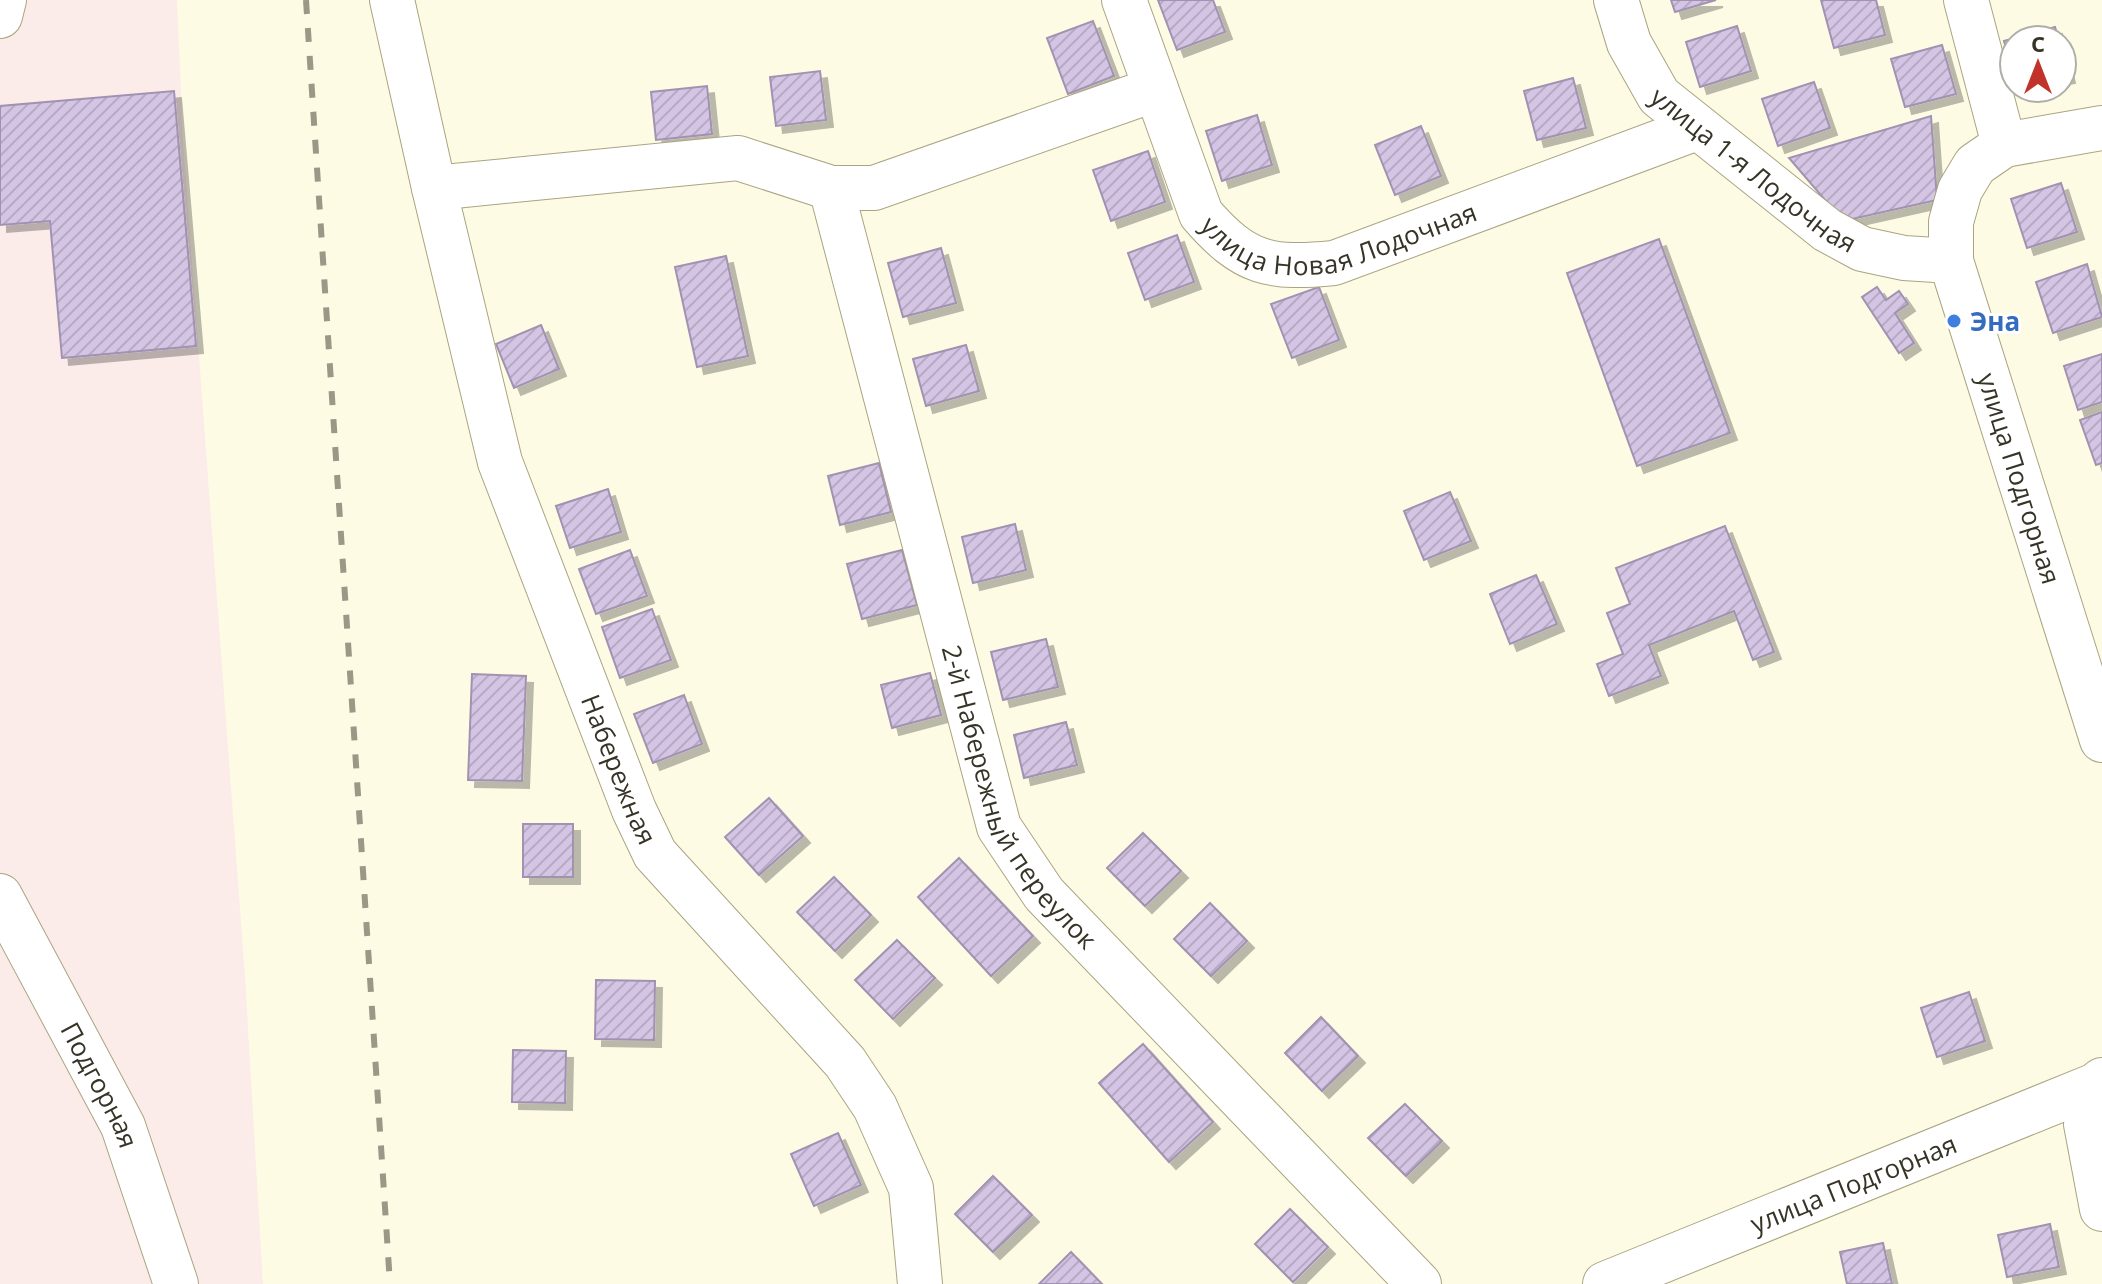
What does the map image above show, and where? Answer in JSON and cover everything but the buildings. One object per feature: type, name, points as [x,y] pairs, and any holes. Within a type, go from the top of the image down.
[{"type":"street","points":[[0,16],[4,0]]},
{"type":"street","name":"Набережная","points":[[392,0],[500,462],[634,810],[655,854],[845,1062],[875,1107],[911,1188],[920,1284]]},
{"type":"street","name":"улица Новая Лодочная","points":[[1124,0],[1201,214],[1225,241],[1256,259],[1290,267],[1334,263],[1697,128]]},
{"type":"street","name":"улица 1-я Лодочная","points":[[1616,0],[1629,43],[1659,96],[1827,230],[1862,249],[1904,258],[1951,261]]},
{"type":"street","points":[[1966,0],[2004,145],[2102,128]]},
{"type":"street","points":[[434,188],[738,158],[831,188],[874,188],[1156,89]]},
{"type":"street","name":"улица Подгорная","points":[[2004,145],[1975,165],[1960,190],[1951,222],[1951,261],[2102,740]]},
{"type":"street","name":"2-й Набережный переулок","points":[[831,188],[999,827],[1044,894],[1419,1284]]},
{"type":"street","name":"Подгорная","points":[[0,896],[123,1126],[176,1284]]},
{"type":"street","name":"улица Подгорная","points":[[1608,1283],[2102,1080]]},
{"type":"street","points":[[2102,1098],[2086,1124],[2102,1209]]},
{"type":"shaded area","points":[[0,0],[177,0],[183,140],[245,976],[263,1284],[0,1284]]},
{"type":"railway","points":[[306,0],[390,1284]]},
{"type":"place","name":"Эна","points":[[1954,321]]}]
